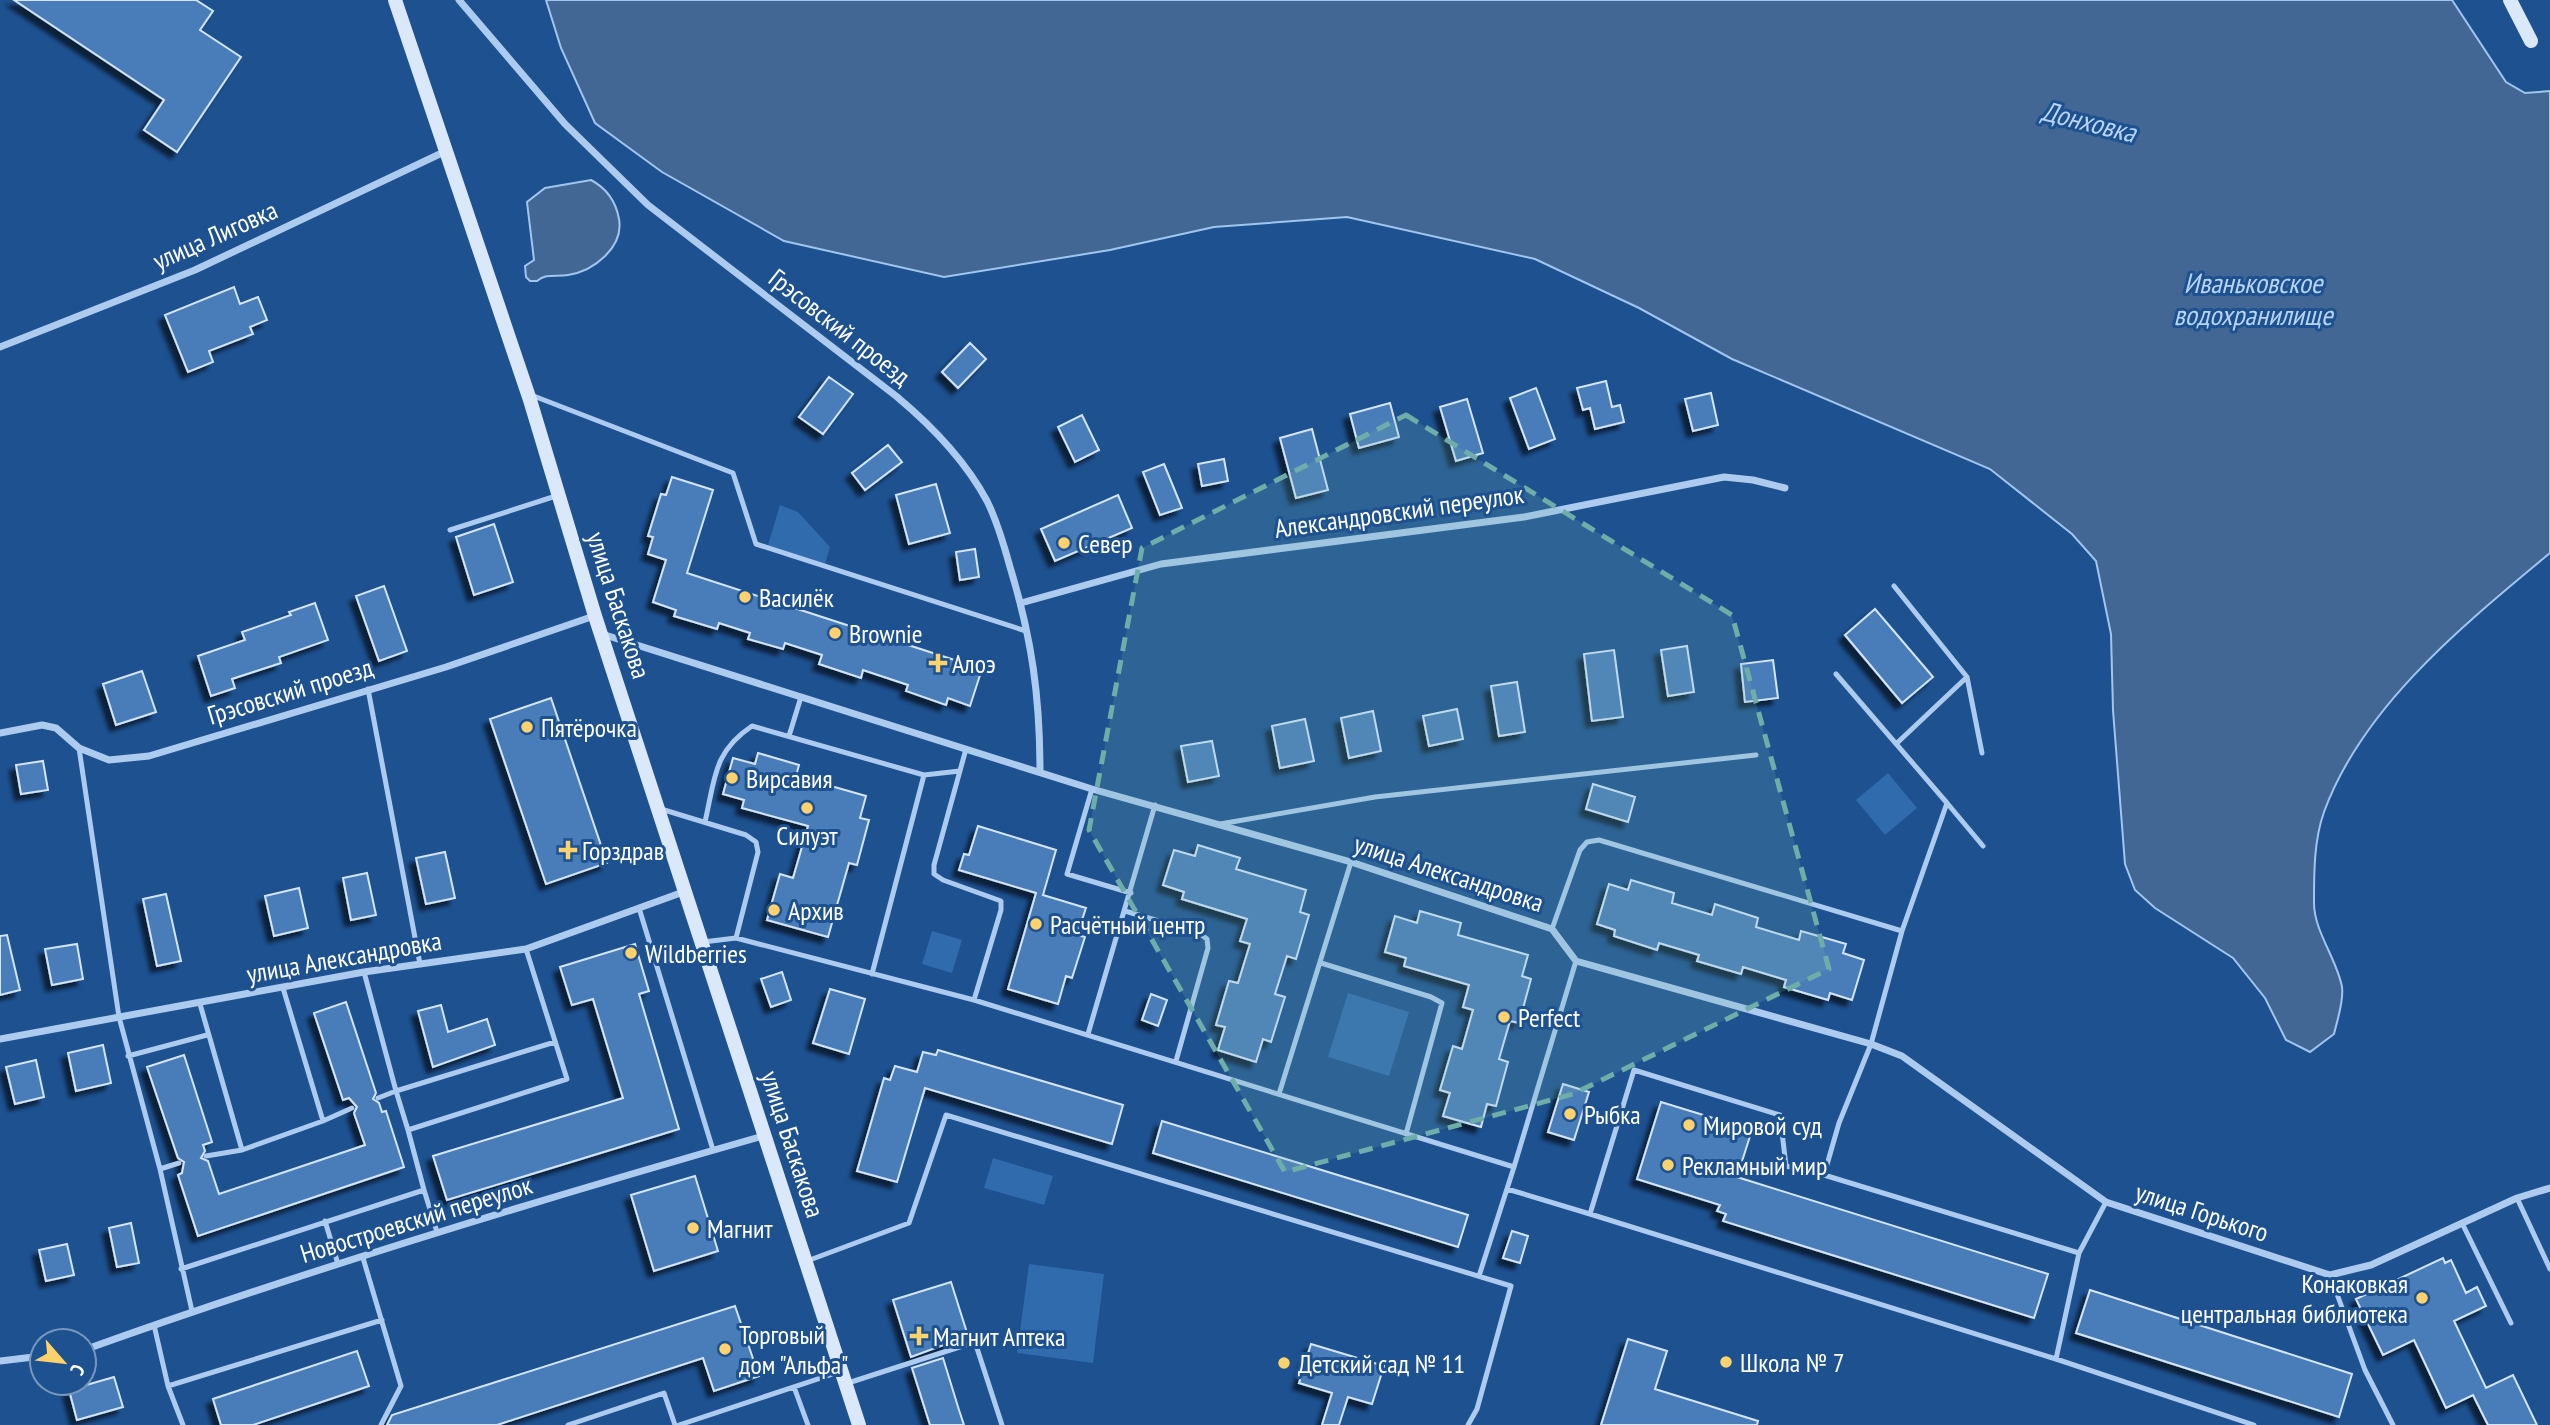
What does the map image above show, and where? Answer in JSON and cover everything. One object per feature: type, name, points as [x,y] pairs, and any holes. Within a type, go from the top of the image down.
[{"type":"street","name":"улица Баскакова","points":[[395,0],[444,152],[528,394],[595,616],[687,891],[763,1136],[807,1261],[859,1425]]},
{"type":"street","name":"Грэсовский проезд","points":[[458,0],[565,124],[648,205],[930,425],[964,465],[988,502],[1021,603],[1040,704],[1040,772]]},
{"type":"street","points":[[2510,0],[2531,41]]},
{"type":"street","name":"улица Лиговка","points":[[0,348],[195,270],[444,152]]},
{"type":"street","name":"Александровский переулок","points":[[1021,603],[1160,564],[1524,517],[1724,477],[1753,480],[1785,488]]},
{"type":"street","name":"Грэсовский проезд","points":[[0,733],[42,725],[56,728],[79,748],[109,760],[149,756],[368,688],[446,667],[595,616]]},
{"type":"street","name":"улица Александровка","points":[[601,634],[1092,789],[1351,862],[1552,929],[1576,961]]},
{"type":"street","name":"улица Александровка","points":[[0,1039],[364,972],[526,949],[687,891]]},
{"type":"street","points":[[1576,961],[1871,1044]]},
{"type":"street","name":"улица Горького","points":[[1871,1044],[1902,1056],[2106,1202],[2330,1275]]},
{"type":"street","name":"Новостроевский переулок","points":[[98,1345],[192,1311],[438,1232],[763,1136]]},
{"type":"street","points":[[2330,1275],[2371,1265],[2517,1198],[2550,1188]]},
{"type":"street","points":[[0,1361],[28,1358]]},
{"type":"lane","points":[[528,394],[733,473],[756,544],[1027,631]]},
{"type":"lane","points":[[450,530],[559,495]]},
{"type":"lane","points":[[1894,586],[1967,677],[1982,753]]},
{"type":"lane","points":[[1836,674],[1983,846]]},
{"type":"lane","points":[[1896,744],[1967,677]]},
{"type":"lane","points":[[368,688],[420,964]]},
{"type":"lane","points":[[789,736],[801,697]]},
{"type":"lane","points":[[705,822],[720,758],[732,739],[752,726],[924,775],[960,771]]},
{"type":"lane","points":[[79,748],[119,1017],[160,1169],[192,1311]]},
{"type":"lane","points":[[966,750],[934,864],[934,874],[1000,901],[1001,910],[974,1000]]},
{"type":"lane","points":[[1220,824],[1376,797],[1756,755]]},
{"type":"lane","points":[[872,974],[924,775]]},
{"type":"lane","points":[[1092,789],[1068,874],[1130,893]]},
{"type":"lane","points":[[1825,1174],[1839,1123],[1871,1044],[1902,931],[1947,803]]},
{"type":"lane","points":[[1088,1034],[1156,805]]},
{"type":"lane","points":[[660,809],[746,835],[756,842],[758,852],[736,938]]},
{"type":"lane","points":[[1552,929],[1580,850],[1587,842],[1599,840],[1902,931]]},
{"type":"lane","points":[[1279,1094],[1351,862]]},
{"type":"lane","points":[[639,908],[713,1150]]},
{"type":"lane","points":[[1125,911],[1199,933],[1207,939],[1208,948],[1176,1061]]},
{"type":"lane","points":[[703,942],[736,938],[974,1000],[1514,1167]]},
{"type":"lane","points":[[408,1130],[567,1079],[526,949]]},
{"type":"lane","points":[[1479,1276],[1576,961]]},
{"type":"lane","points":[[1321,963],[1442,1003],[1406,1134]]},
{"type":"lane","points":[[364,972],[438,1232]]},
{"type":"lane","points":[[283,988],[323,1121]]},
{"type":"lane","points":[[200,1004],[242,1150]]},
{"type":"lane","points":[[128,1056],[208,1035]]},
{"type":"lane","points":[[378,1098],[555,1042]]},
{"type":"lane","points":[[1590,1214],[1634,1070],[1780,1115],[1786,1166],[1825,1174],[2078,1253]]},
{"type":"lane","points":[[206,1156],[242,1150],[352,1108]]},
{"type":"lane","points":[[807,1261],[909,1223],[946,1115],[1511,1286],[1477,1409],[1468,1425]]},
{"type":"lane","points":[[160,1169],[179,1163]]},
{"type":"lane","points":[[1507,1189],[2056,1359],[2255,1425]]},
{"type":"lane","points":[[181,1269],[424,1190]]},
{"type":"lane","points":[[2517,1198],[2550,1269]]},
{"type":"lane","points":[[2056,1359],[2078,1253],[2106,1202]]},
{"type":"lane","points":[[325,1221],[338,1264]]},
{"type":"lane","points":[[2462,1223],[2511,1324]]},
{"type":"lane","points":[[363,1258],[401,1386],[381,1425]]},
{"type":"lane","points":[[2330,1275],[2365,1370],[2393,1425]]},
{"type":"lane","points":[[168,1386],[382,1320]]},
{"type":"lane","points":[[154,1325],[168,1386],[183,1425]]},
{"type":"lane","points":[[568,1425],[664,1393],[677,1425],[794,1387],[844,1377],[975,1342],[1002,1425]]},
{"type":"lane","points":[[794,1387],[808,1425]]},
{"type":"highlighted area","points":[[1406,415],[1732,615],[1829,969],[1573,1094],[1285,1172],[1089,830],[1142,548]]},
{"type":"shaded area","points":[[780,505],[798,512],[830,547],[825,564],[768,545]]},
{"type":"shaded area","points":[[1888,773],[1917,808],[1885,835],[1856,800]]},
{"type":"shaded area","points":[[932,931],[962,940],[952,973],[922,964]]},
{"type":"shaded area","points":[[1348,993],[1409,1012],[1389,1076],[1328,1057]]},
{"type":"shaded area","points":[[993,1158],[1053,1176],[1044,1205],[984,1188]]},
{"type":"shaded area","points":[[1029,1264],[1104,1274],[1093,1363],[1017,1353]]},
{"type":"water","name":"Иваньковское водохранилище","points":[[546,0],[2452,0],[2506,82],[2525,93],[2550,91],[2550,553],[2452,637],[2420,669],[2390,701],[2341,773],[2324,812],[2318,834],[2314,901],[2317,923],[2339,976],[2342,998],[2334,1034],[2310,1052],[2286,1040],[2265,998],[2233,958],[2155,908],[2135,890],[2125,864],[2113,710],[2111,634],[2096,561],[2072,534],[1990,469],[1732,359],[1639,308],[1535,259],[1347,217],[1214,227],[1110,250],[944,277],[784,241],[662,172],[595,123],[561,48]]},
{"type":"water","points":[[591,180],[606,191],[618,213],[619,229],[612,248],[597,263],[578,273],[530,281],[526,277],[525,266],[534,260],[527,202],[545,188]]},
{"type":"building","points":[[14,0],[196,0],[213,11],[200,30],[241,57],[177,152],[144,130],[164,100]]},
{"type":"building","points":[[234,287],[240,304],[258,297],[267,320],[250,327],[253,334],[209,351],[213,362],[188,372],[165,315]]},
{"type":"building","points":[[970,343],[986,359],[958,388],[942,372]]},
{"type":"building","points":[[829,377],[853,394],[823,434],[799,417]]},
{"type":"building","points":[[1606,381],[1612,407],[1620,405],[1624,422],[1595,429],[1590,408],[1583,410],[1577,388]]},
{"type":"building","points":[[1536,388],[1555,439],[1529,449],[1510,398]]},
{"type":"building","points":[[1711,393],[1718,425],[1693,431],[1685,399]]},
{"type":"building","points":[[1467,399],[1483,453],[1456,461],[1440,407]]},
{"type":"building","points":[[1390,403],[1399,437],[1359,448],[1350,414]]},
{"type":"building","points":[[1082,415],[1099,450],[1075,462],[1058,427]]},
{"type":"building","points":[[1312,429],[1328,490],[1296,498],[1280,438]]},
{"type":"building","points":[[888,445],[902,462],[865,490],[852,473]]},
{"type":"building","points":[[1224,459],[1228,481],[1202,486],[1198,464]]},
{"type":"building","points":[[1164,464],[1182,508],[1160,515],[1143,472]]},
{"type":"building","points":[[672,477],[713,490],[687,573],[982,669],[970,706],[948,698],[946,705],[906,691],[908,685],[863,670],[861,678],[819,664],[822,655],[785,643],[783,649],[748,639],[750,633],[719,623],[717,629],[674,616],[676,610],[653,602],[666,560],[648,554],[653,537],[648,536],[661,494],[666,495]]},
{"type":"building","points":[[936,484],[950,533],[909,544],[896,495]]},
{"type":"building","points":[[1118,495],[1132,528],[1055,561],[1041,529]]},
{"type":"building","points":[[494,524],[513,582],[474,595],[456,537]]},
{"type":"building","points":[[975,549],[979,577],[960,580],[956,552]]},
{"type":"building","points":[[384,586],[407,651],[379,661],[356,596]]},
{"type":"building","points":[[315,603],[328,640],[279,657],[281,663],[232,679],[235,688],[211,696],[198,656],[245,640],[242,632],[291,615],[289,612]]},
{"type":"building","points":[[1875,609],[1933,677],[1902,703],[1845,635]]},
{"type":"building","points":[[1687,646],[1694,692],[1668,696],[1661,650]]},
{"type":"building","points":[[1614,650],[1623,717],[1592,721],[1584,654]]},
{"type":"building","points":[[1773,660],[1778,698],[1745,702],[1741,664]]},
{"type":"building","points":[[142,671],[156,712],[116,725],[103,684]]},
{"type":"building","points":[[1517,682],[1525,732],[1499,736],[1491,686]]},
{"type":"building","points":[[551,698],[607,863],[546,884],[490,719]]},
{"type":"building","points":[[1457,709],[1463,739],[1429,746],[1423,716]]},
{"type":"building","points":[[1373,711],[1381,751],[1349,758],[1341,718]]},
{"type":"building","points":[[1305,719],[1314,761],[1280,768],[1272,726]]},
{"type":"building","points":[[1212,741],[1219,776],[1188,782],[1181,746]]},
{"type":"building","points":[[758,753],[799,765],[796,776],[866,796],[860,818],[869,820],[857,865],[849,863],[828,937],[767,920],[780,874],[793,878],[808,826],[742,808],[744,800],[723,794],[733,758],[755,764]]},
{"type":"building","points":[[43,761],[48,790],[21,794],[16,765]]},
{"type":"building","points":[[1593,784],[1635,797],[1628,822],[1586,809]]},
{"type":"building","points":[[978,826],[1056,850],[1043,895],[1086,908],[1077,935],[1085,937],[1072,978],[1066,976],[1058,1004],[1008,989],[1036,893],[959,870],[964,854],[969,855]]},
{"type":"building","points":[[1198,845],[1240,858],[1236,869],[1306,890],[1300,912],[1309,915],[1296,959],[1287,956],[1275,994],[1285,997],[1271,1042],[1263,1039],[1256,1062],[1218,1050],[1225,1027],[1216,1025],[1229,981],[1238,983],[1250,944],[1240,941],[1247,919],[1182,899],[1184,892],[1163,885],[1174,850],[1195,856]]},
{"type":"building","points":[[445,852],[455,898],[426,904],[416,858]]},
{"type":"building","points":[[367,873],[376,915],[351,920],[343,878]]},
{"type":"building","points":[[1631,880],[1674,893],[1672,903],[1712,915],[1715,904],[1758,918],[1756,927],[1799,940],[1801,931],[1846,944],[1843,953],[1864,960],[1852,1000],[1830,993],[1828,1000],[1784,987],[1786,980],[1743,967],[1741,974],[1697,961],[1699,955],[1659,943],[1657,950],[1614,936],[1615,930],[1597,924],[1609,884],[1628,890]]},
{"type":"building","points":[[299,888],[308,928],[274,936],[265,896]]},
{"type":"building","points":[[166,894],[181,961],[157,966],[143,899]]},
{"type":"building","points":[[1420,911],[1461,923],[1458,935],[1528,955],[1522,976],[1531,979],[1519,1023],[1510,1021],[1499,1059],[1508,1062],[1496,1106],[1487,1104],[1481,1127],[1443,1116],[1450,1093],[1440,1090],[1453,1046],[1462,1049],[1473,1010],[1463,1007],[1469,985],[1404,966],[1406,958],[1385,952],[1395,916],[1417,923]]},
{"type":"building","points":[[7,935],[20,990],[0,995],[0,936]]},
{"type":"building","points":[[77,944],[83,979],[52,985],[45,949]]},
{"type":"building","points":[[635,944],[649,991],[639,994],[679,1129],[447,1200],[433,1156],[623,1098],[593,999],[572,1005],[560,967]]},
{"type":"building","points":[[782,972],[791,1000],[771,1007],[761,979]]},
{"type":"building","points":[[830,989],[865,999],[849,1054],[813,1043]]},
{"type":"building","points":[[1151,994],[1167,1000],[1158,1026],[1142,1020]]},
{"type":"building","points":[[346,1002],[376,1093],[373,1099],[379,1103],[382,1112],[386,1111],[404,1167],[198,1236],[178,1175],[182,1173],[184,1162],[178,1158],[147,1067],[184,1055],[212,1142],[203,1145],[205,1151],[201,1158],[208,1161],[219,1194],[365,1145],[354,1113],[357,1107],[349,1098],[343,1100],[314,1013]]},
{"type":"building","points":[[441,1005],[448,1032],[487,1019],[495,1045],[433,1067],[418,1011]]},
{"type":"building","points":[[103,1045],[111,1083],[76,1091],[68,1053]]},
{"type":"building","points":[[938,1050],[1123,1105],[1112,1144],[925,1088],[897,1182],[857,1171],[884,1078],[890,1080],[895,1066],[917,1072],[923,1052],[936,1055]]},
{"type":"building","points":[[36,1060],[44,1097],[15,1104],[6,1067]]},
{"type":"building","points":[[1563,1084],[1589,1092],[1574,1140],[1548,1132]]},
{"type":"building","points":[[1661,1102],[1752,1130],[1737,1177],[2048,1274],[2034,1318],[1723,1221],[1726,1214],[1717,1211],[1720,1205],[1637,1179]]},
{"type":"building","points":[[1162,1121],[1468,1215],[1458,1247],[1153,1153]]},
{"type":"building","points":[[695,1176],[718,1251],[654,1271],[631,1195]]},
{"type":"building","points":[[131,1223],[139,1263],[117,1267],[109,1228]]},
{"type":"building","points":[[1512,1231],[1528,1236],[1520,1263],[1503,1258]]},
{"type":"building","points":[[67,1244],[74,1275],[46,1281],[39,1250]]},
{"type":"building","points":[[2443,1258],[2445,1263],[2451,1260],[2466,1293],[2477,1287],[2486,1306],[2454,1321],[2486,1388],[2513,1375],[2537,1425],[2488,1425],[2473,1395],[2446,1408],[2414,1340],[2383,1355],[2356,1299]]},
{"type":"building","points":[[951,1282],[968,1336],[911,1357],[893,1300]]},
{"type":"building","points":[[2090,1290],[2352,1374],[2339,1417],[2076,1333]]},
{"type":"building","points":[[735,1306],[759,1376],[714,1391],[703,1358],[497,1425],[387,1425],[392,1415]]},
{"type":"building","points":[[1628,1339],[1667,1351],[1655,1389],[1758,1421],[1757,1425],[1601,1425]]},
{"type":"building","points":[[1311,1344],[1384,1366],[1372,1404],[1348,1397],[1339,1425],[1322,1425],[1332,1393],[1299,1383]]},
{"type":"building","points":[[357,1351],[369,1386],[253,1425],[221,1425],[213,1399]]},
{"type":"building","points":[[943,1358],[964,1425],[930,1425],[912,1368]]},
{"type":"building","points":[[114,1377],[123,1407],[77,1420],[71,1397],[98,1397],[98,1382]]},
{"type":"place","name":"Север","points":[[1064,543]]},
{"type":"place","name":"Василёк","points":[[745,597]]},
{"type":"place","name":"Brownie","points":[[835,633]]},
{"type":"place","name":"Алоэ","points":[[938,663]]},
{"type":"place","name":"Пятёрочка","points":[[527,727]]},
{"type":"place","name":"Вирсавия","points":[[732,778]]},
{"type":"place","name":"Силуэт","points":[[807,808]]},
{"type":"place","name":"Горздрав","points":[[568,850]]},
{"type":"place","name":"Архив","points":[[774,910]]},
{"type":"place","name":"Расчётный центр","points":[[1036,924]]},
{"type":"place","name":"Wildberries","points":[[631,953]]},
{"type":"place","name":"Perfect","points":[[1504,1017]]},
{"type":"place","name":"Рыбка","points":[[1570,1114]]},
{"type":"place","name":"Мировой суд","points":[[1689,1125]]},
{"type":"place","name":"Рекламный мир","points":[[1668,1165]]},
{"type":"place","name":"Магнит","points":[[693,1228]]},
{"type":"place","name":"Конаковкая центральная библиотека","points":[[2422,1298]]},
{"type":"place","name":"Магнит Аптека","points":[[919,1336]]},
{"type":"place","name":"Торговый дом \"Альфа\"","points":[[725,1349]]},
{"type":"place","name":"Школа № 7","points":[[1726,1362]]},
{"type":"place","name":"Детский сад № 11","points":[[1284,1363]]},
{"type":"water label","name":"Донховка","points":[[2089,121]]}]
